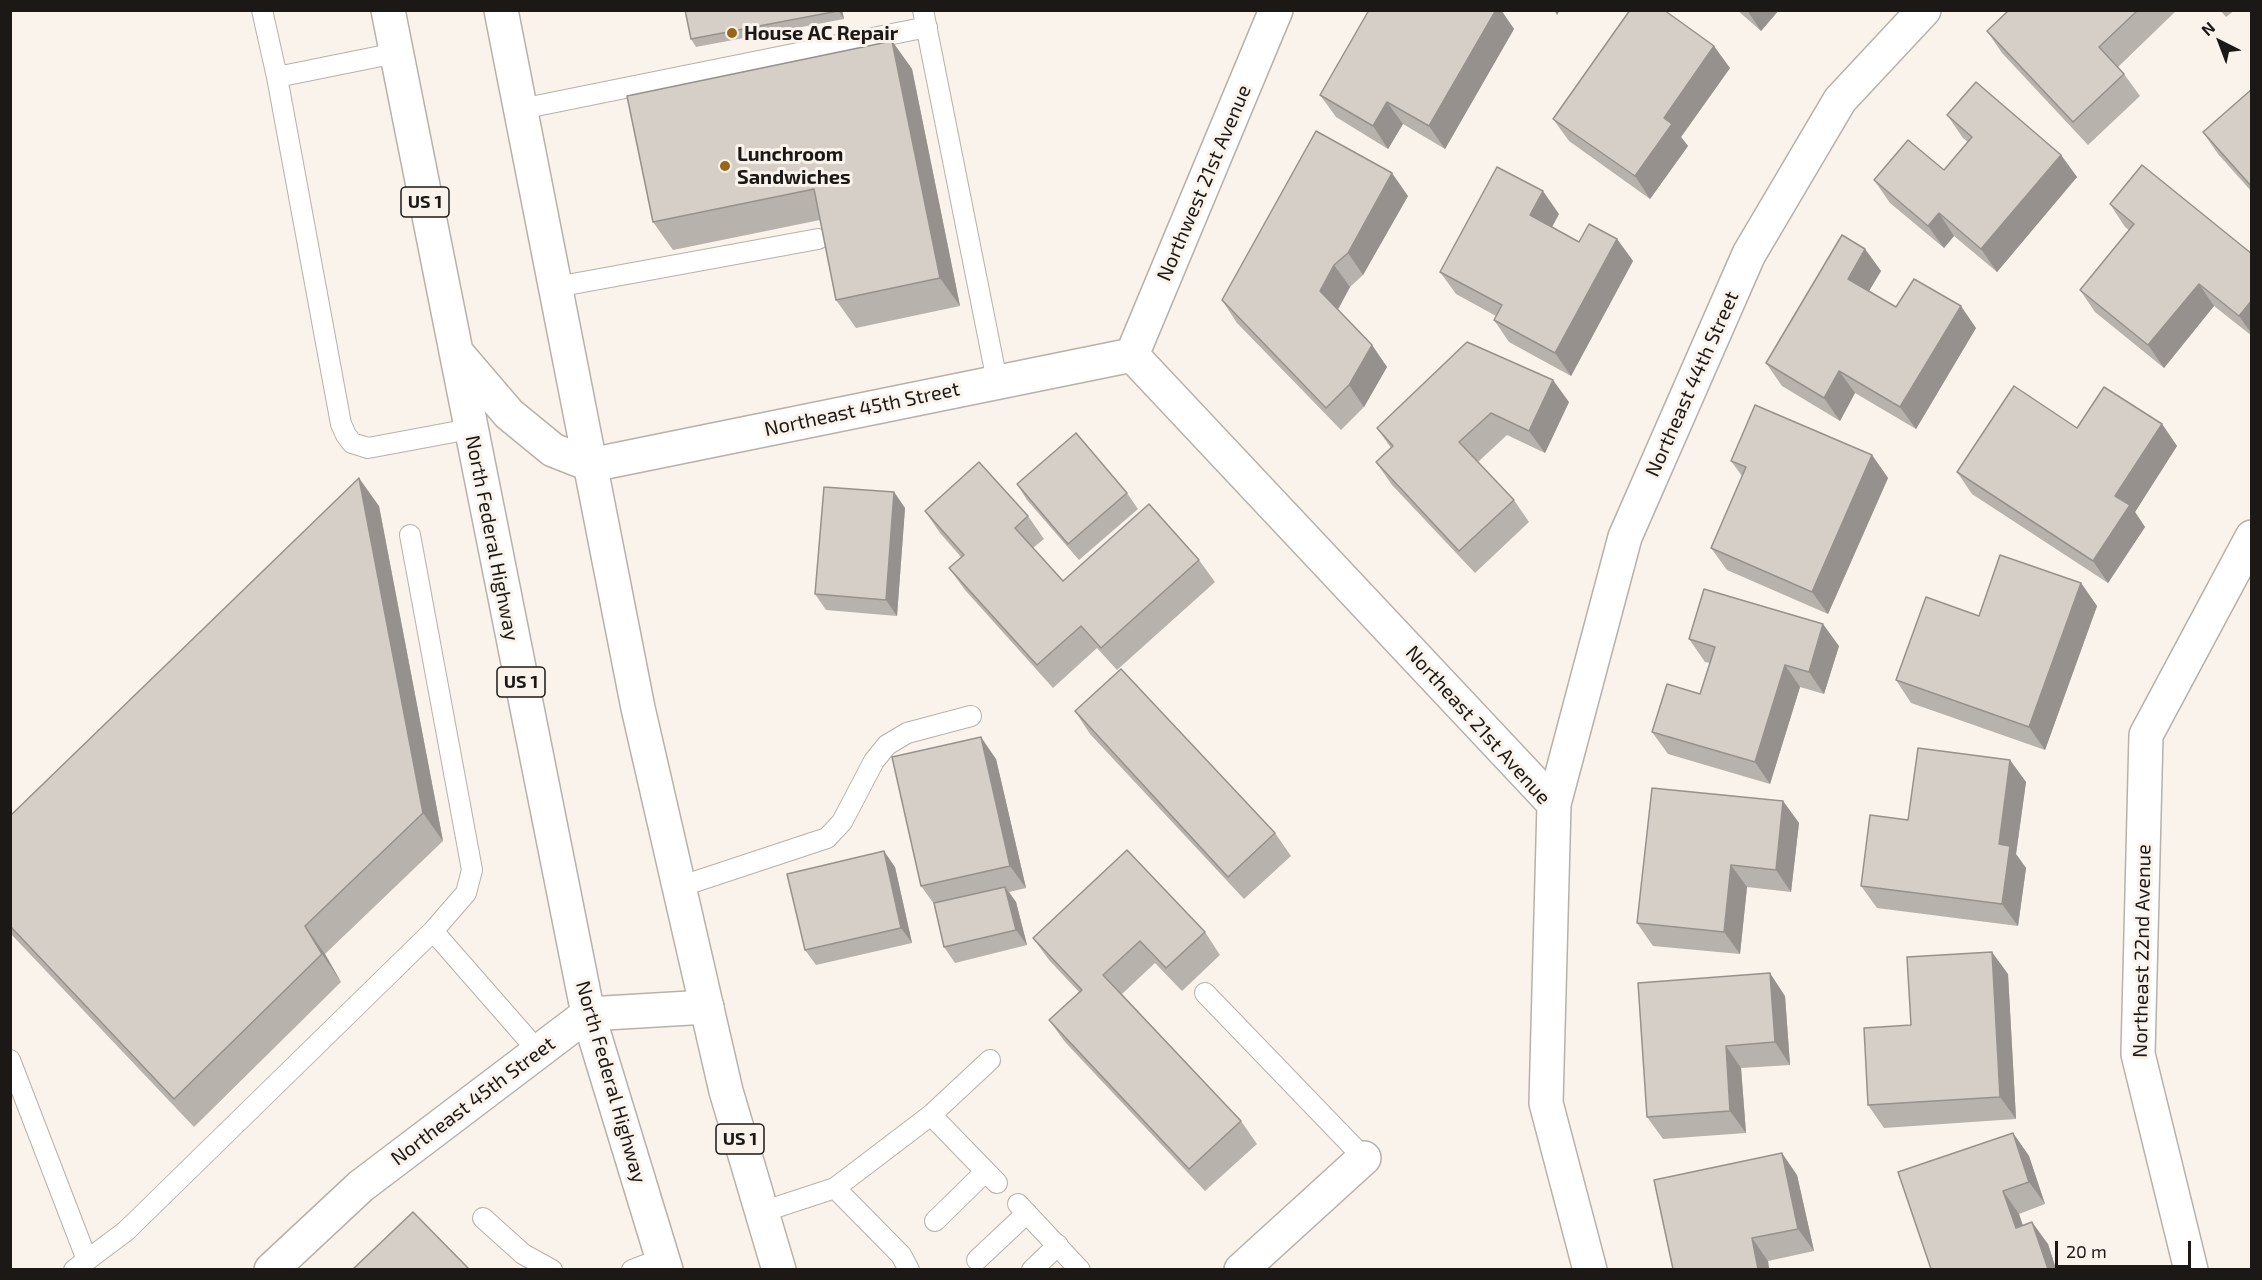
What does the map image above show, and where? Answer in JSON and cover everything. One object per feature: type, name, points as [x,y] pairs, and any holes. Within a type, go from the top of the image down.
[{"type":"street","name":"North Federal Highway","points":[[388,10],[454,351],[588,1014],[664,1264]]},
{"type":"street","name":"US 1","points":[[501,10],[638,708],[726,1091],[779,1269]]},
{"type":"street","name":"Northeast 44th Street","points":[[1554,804],[1625,537],[1749,254],[1840,100],[1924,10]]},
{"type":"street","name":"Northwest 21st Avenue","points":[[1132,355],[1275,11]]},
{"type":"street","points":[[454,351],[509,414],[552,450],[591,465]]},
{"type":"street","name":"Northeast 21st Avenue","points":[[1132,355],[1554,804],[1546,1103],[1590,1269]]},
{"type":"street","name":"Northeast 45th Street","points":[[591,465],[1132,355]]},
{"type":"street","name":"Northeast 22nd Avenue","points":[[2191,1269],[2138,1054],[2146,735],[2252,537]]},
{"type":"street","points":[[588,1014],[707,1007]]},
{"type":"street","name":"Northeast 45th Street","points":[[271,1269],[360,1186],[588,1014]]},
{"type":"street","points":[[1242,1269],[1364,1158]]},
{"type":"lane","points":[[262,10],[277,77],[341,424],[346,435],[352,442],[368,448],[470,429]]},
{"type":"lane","points":[[521,109],[925,19],[997,381]]},
{"type":"lane","points":[[277,77],[396,53]]},
{"type":"lane","points":[[556,287],[818,239]]},
{"type":"lane","points":[[10,1060],[81,1265],[126,1231],[433,931],[466,893],[472,870],[410,535]]},
{"type":"lane","points":[[679,887],[827,838],[842,822],[874,761],[887,745],[907,733],[971,716]]},
{"type":"lane","points":[[433,931],[538,1051]]},
{"type":"lane","points":[[1206,993],[1364,1158]]},
{"type":"lane","points":[[762,1212],[835,1188],[931,1115],[990,1060]]},
{"type":"lane","points":[[931,1115],[991,1177],[935,1221]]},
{"type":"lane","points":[[835,1188],[901,1255],[909,1269]]},
{"type":"lane","points":[[977,1260],[1023,1209],[1079,1269]]},
{"type":"lane","points":[[483,1218],[523,1254],[552,1269]]},
{"type":"lane","points":[[1032,1269],[1058,1245]]},
{"type":"lane","points":[[632,1269],[664,1264]]},
{"type":"building","name":"House AC Repair","points":[[685,10],[838,10],[838,11],[691,39]]},
{"type":"building","points":[[1369,10],[1496,10],[1429,126],[1387,102],[1373,126],[1320,95]]},
{"type":"building","points":[[1630,10],[1664,10],[1714,46],[1664,118],[1672,124],[1635,176],[1553,119]]},
{"type":"building","points":[[2009,10],[2138,10],[2099,47],[2124,74],[2073,122],[1987,31]]},
{"type":"building","points":[[892,41],[940,278],[836,300],[814,189],[653,222],[627,96]]},
{"type":"building","points":[[1976,82],[2061,155],[1981,249],[1939,213],[1928,226],[1874,180],[1908,140],[1944,170],[1972,137],[1947,115]]},
{"type":"building","points":[[2252,89],[2252,187],[2203,132]]},
{"type":"building","points":[[1316,131],[1392,173],[1348,253],[1334,265],[1320,291],[1372,345],[1349,385],[1326,408],[1222,300]]},
{"type":"building","points":[[2142,165],[2252,254],[2252,300],[2239,316],[2199,284],[2148,345],[2080,290],[2134,224],[2110,204]]},
{"type":"building","points":[[1497,167],[1543,191],[1530,215],[1579,242],[1589,224],[1617,239],[1555,353],[1494,320],[1502,305],[1440,272]]},
{"type":"building","points":[[1842,235],[1865,249],[1848,279],[1896,307],[1914,279],[1961,306],[1900,407],[1839,371],[1824,398],[1766,363]]},
{"type":"building","points":[[1467,342],[1553,380],[1529,431],[1491,413],[1459,442],[1514,500],[1459,551],[1376,462],[1393,446],[1377,428]]},
{"type":"building","points":[[2014,386],[2077,428],[2104,387],[2162,424],[2115,496],[2130,505],[2093,561],[1957,472]]},
{"type":"building","points":[[1755,405],[1872,455],[1812,592],[1711,548],[1746,467],[1731,461]]},
{"type":"building","points":[[1076,433],[1127,493],[1068,544],[1017,484]]},
{"type":"building","points":[[979,462],[1028,516],[1015,528],[1063,581],[1149,504],[1199,560],[1101,648],[1081,626],[1037,665],[949,568],[964,555],[925,511]]},
{"type":"building","points":[[359,478],[423,813],[305,926],[322,954],[174,1099],[10,926],[10,816]]},
{"type":"building","points":[[824,487],[894,492],[886,600],[815,594]]},
{"type":"building","points":[[2000,555],[2081,583],[2029,727],[1896,680],[1926,597],[1979,616]]},
{"type":"building","points":[[1704,589],[1823,624],[1809,672],[1785,665],[1755,762],[1652,732],[1667,684],[1700,694],[1715,647],[1689,639]]},
{"type":"building","points":[[1121,669],[1275,833],[1228,877],[1075,711]]},
{"type":"building","points":[[981,737],[1010,866],[921,886],[892,757]]},
{"type":"building","points":[[1918,748],[2010,760],[1999,844],[2010,846],[2002,904],[1861,886],[1870,815],[1908,820]]},
{"type":"building","points":[[1652,788],[1783,801],[1776,870],[1731,865],[1724,932],[1637,923]]},
{"type":"building","points":[[1127,850],[1205,932],[1166,968],[1140,941],[1103,975],[1241,1121],[1189,1169],[1049,1020],[1082,990],[1033,938]]},
{"type":"building","points":[[884,851],[901,928],[805,950],[787,874]]},
{"type":"building","points":[[1005,887],[1016,930],[944,947],[934,903]]},
{"type":"building","points":[[1992,952],[2000,1097],[1868,1105],[1864,1028],[1911,1025],[1907,957]]},
{"type":"building","points":[[1770,973],[1775,1042],[1726,1046],[1730,1111],[1647,1117],[1638,983]]},
{"type":"building","points":[[2013,1133],[2029,1182],[2003,1191],[2016,1228],[2032,1222],[2048,1269],[1931,1269],[1898,1172]]},
{"type":"building","points":[[1782,1153],[1798,1229],[1752,1238],[1758,1269],[1673,1269],[1654,1180]]},
{"type":"building","points":[[413,1212],[469,1269],[353,1269]]},
{"type":"place","name":"House AC Repair","points":[[732,33]]},
{"type":"place","name":"Lunchroom Sandwiches","points":[[725,166]]}]
